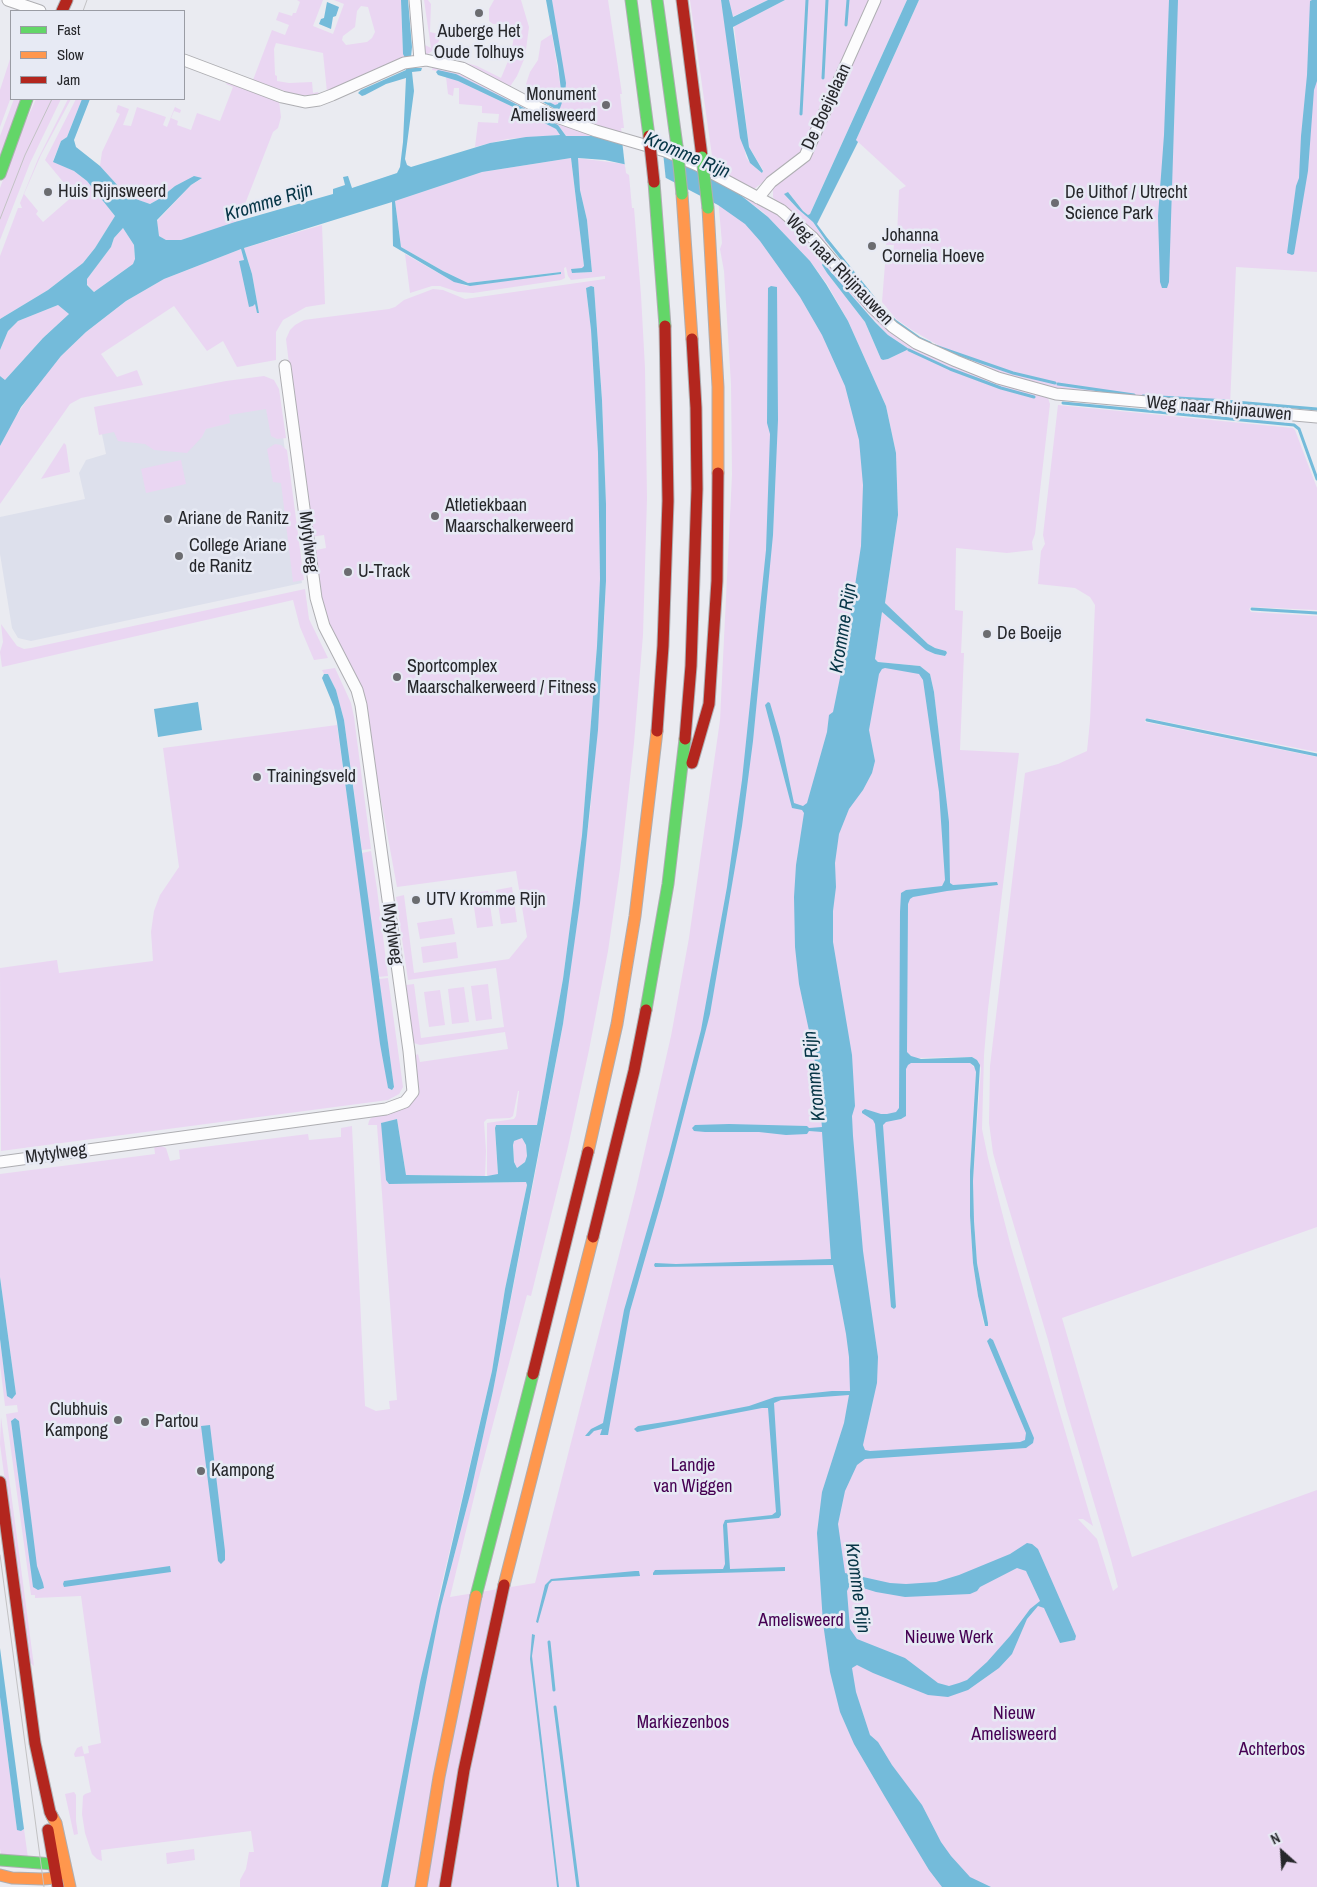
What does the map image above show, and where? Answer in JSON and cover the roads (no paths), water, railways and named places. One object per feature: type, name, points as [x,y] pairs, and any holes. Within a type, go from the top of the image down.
[{"type":"main road","points":[[421,1887],[441,1768],[475,1600],[574,1214],[617,1024],[635,916],[647,827],[663,656],[668,501],[668,424],[664,302],[654,182],[631,0]]},
{"type":"main road","points":[[445,1887],[464,1770],[497,1612],[533,1466],[599,1217],[634,1071],[656,958],[678,811],[691,666],[697,489],[696,408],[682,194],[657,0]]},
{"type":"main road","points":[[678,811],[709,704],[715,629],[719,434],[708,208],[682,0]]},
{"type":"main road","points":[[0,174],[27,100]]},
{"type":"main road","points":[[0,1482],[35,1743],[50,1812],[56,1823],[64,1868],[70,1887]]},
{"type":"main road","points":[[50,1812],[47,1825],[57,1882]]},
{"type":"main road","points":[[0,1860],[53,1864],[64,1868]]},
{"type":"main road","points":[[57,1882],[64,1868]]},
{"type":"main road","points":[[0,1875],[57,1882]]},
{"type":"street","points":[[8,0],[37,10]]},
{"type":"street","points":[[185,60],[282,97],[305,102],[319,100],[412,62],[415,0]]},
{"type":"street","name":"De Boeijelaan","points":[[758,198],[771,182],[805,156],[875,0]]},
{"type":"street","name":"Weg naar Rhijnauwen","points":[[412,62],[436,61],[462,68],[554,116],[596,131],[665,151],[713,172],[780,210],[813,238],[872,307],[893,327],[916,343],[998,378],[1056,394],[1317,417]]},
{"type":"street","name":"Mytylweg","points":[[0,1162],[386,1109],[404,1102],[413,1092],[361,705],[356,690],[324,626],[316,598],[285,366]]},
{"type":"water","points":[[401,0],[408,0],[412,47],[410,67],[422,68],[421,71],[412,72],[414,91],[405,159],[407,165],[411,167],[490,143],[526,137],[560,135],[556,129],[513,107],[458,81],[438,75],[436,72],[438,70],[456,74],[558,125],[566,136],[605,138],[663,154],[733,189],[768,217],[810,261],[848,321],[886,406],[896,453],[898,515],[885,603],[928,644],[947,653],[945,656],[926,650],[882,612],[875,659],[878,662],[920,666],[930,674],[934,692],[949,822],[950,883],[953,885],[997,882],[998,885],[913,897],[908,904],[907,1052],[911,1056],[921,1059],[972,1057],[980,1065],[973,1181],[977,1263],[988,1323],[988,1326],[985,1326],[973,1263],[970,1216],[970,1171],[976,1072],[974,1066],[970,1063],[911,1063],[908,1065],[906,1069],[906,1116],[886,1122],[883,1125],[896,1307],[894,1309],[891,1307],[875,1124],[862,1111],[865,1109],[887,1114],[896,1112],[899,1108],[901,893],[906,890],[942,886],[945,880],[939,792],[923,680],[919,674],[882,669],[879,674],[869,730],[875,761],[872,773],[863,790],[849,809],[839,834],[835,863],[836,887],[833,911],[833,942],[852,1055],[855,1106],[852,1116],[853,1136],[863,1251],[878,1357],[877,1383],[863,1445],[865,1450],[870,1451],[1020,1442],[1025,1440],[1026,1433],[987,1341],[990,1338],[993,1340],[1034,1438],[1033,1443],[1026,1448],[865,1459],[857,1465],[845,1491],[838,1524],[845,1573],[890,1583],[936,1582],[959,1575],[1010,1554],[1027,1543],[1032,1544],[1038,1549],[1076,1636],[1075,1640],[1060,1643],[1044,1608],[1038,1606],[1027,1619],[1012,1654],[999,1668],[968,1690],[948,1697],[928,1695],[857,1665],[852,1668],[856,1692],[870,1735],[878,1742],[892,1765],[922,1805],[941,1842],[951,1856],[970,1877],[991,1887],[942,1887],[929,1870],[854,1744],[840,1712],[830,1672],[823,1623],[817,1533],[822,1492],[844,1423],[849,1395],[781,1400],[774,1403],[781,1515],[779,1518],[727,1523],[730,1569],[785,1567],[785,1571],[653,1575],[655,1570],[723,1569],[725,1564],[723,1525],[725,1520],[772,1515],[776,1512],[768,1408],[637,1432],[634,1429],[638,1426],[749,1406],[775,1397],[850,1391],[846,1334],[833,1265],[655,1267],[654,1265],[655,1263],[831,1259],[822,1132],[809,1131],[807,1134],[786,1135],[759,1132],[705,1132],[694,1131],[692,1128],[695,1125],[729,1124],[822,1127],[814,1054],[799,984],[795,947],[794,897],[796,865],[804,813],[802,810],[792,808],[765,705],[768,702],[770,703],[780,737],[794,803],[803,806],[807,803],[827,732],[829,715],[833,712],[844,658],[861,546],[863,485],[859,440],[845,386],[822,335],[800,297],[760,241],[745,224],[718,205],[666,178],[628,165],[605,160],[578,158],[580,190],[587,220],[592,272],[572,273],[571,269],[584,266],[571,158],[482,172],[395,201],[401,247],[468,283],[561,272],[561,274],[470,286],[454,282],[393,246],[392,202],[244,248],[252,274],[259,313],[257,313],[255,304],[249,307],[239,261],[244,260],[241,249],[164,279],[126,301],[86,332],[61,356],[21,407],[0,446],[0,376],[5,380],[43,338],[69,314],[58,305],[18,321],[8,331],[0,350],[0,319],[48,290],[83,263],[115,216],[87,181],[74,171],[53,162],[61,141],[67,137],[82,100],[90,100],[74,140],[76,147],[100,166],[130,199],[133,198],[150,204],[175,186],[194,176],[202,178],[191,185],[157,220],[159,236],[166,240],[181,240],[235,222],[333,194],[333,189],[345,185],[343,177],[348,176],[352,188],[397,173],[400,167],[403,142],[406,78],[386,84],[362,96],[358,93],[406,70],[406,60],[403,54]],"holes":[[[123,228],[134,245],[135,259],[133,264],[94,292],[87,285],[87,279],[111,247],[114,238]],[[1017,1568],[1026,1571],[1040,1601],[1030,1609],[987,1662],[967,1680],[959,1683],[949,1686],[938,1683],[905,1658],[857,1639],[850,1629],[847,1591],[853,1585],[876,1592],[905,1597],[970,1594]]]},
{"type":"water","points":[[546,0],[552,0],[566,83],[565,94],[559,111],[526,93],[528,91],[555,105],[558,104],[560,98],[558,66]]},
{"type":"water","points":[[721,0],[729,0],[733,17],[768,0],[785,0],[733,27],[749,147],[763,171],[762,173],[750,163],[740,138]]},
{"type":"water","points":[[907,0],[919,0],[856,140],[858,142],[817,224],[828,239],[826,241],[813,222],[784,194],[788,192],[803,211],[808,215],[810,214]]},
{"type":"water","points":[[1169,0],[1178,0],[1169,282],[1167,288],[1162,288],[1160,282],[1158,216],[1164,135]]},
{"type":"water","points":[[1317,0],[1317,81],[1314,90],[1308,171],[1294,254],[1292,255],[1287,253],[1296,186],[1299,178],[1307,75],[1310,1]]},
{"type":"water","points":[[327,2],[339,7],[336,16],[333,17],[331,29],[319,24],[321,19],[324,18]]},
{"type":"water","points":[[823,263],[888,335],[909,349],[888,359],[881,359],[865,322],[827,273],[822,265]]},
{"type":"water","points":[[771,286],[777,287],[778,420],[773,535],[753,741],[742,826],[710,1014],[663,1196],[630,1311],[608,1435],[600,1435],[602,1429],[594,1431],[589,1436],[585,1436],[591,1429],[603,1423],[624,1310],[669,1154],[701,1030],[727,887],[742,780],[766,550],[770,434],[767,423],[768,288]]},
{"type":"water","points":[[594,287],[602,400],[606,504],[606,581],[598,730],[580,903],[563,1024],[493,1391],[471,1491],[441,1606],[388,1887],[381,1887],[420,1682],[492,1371],[505,1289],[527,1185],[526,1182],[389,1184],[386,1180],[381,1123],[397,1119],[406,1175],[487,1176],[498,1174],[496,1125],[537,1125],[563,979],[582,835],[597,646],[600,579],[598,453],[591,330],[586,288]],"holes":[[[522,1138],[526,1145],[527,1156],[525,1162],[517,1168],[514,1162],[514,1141]]]},
{"type":"water","points":[[324,674],[328,674],[336,690],[344,720],[394,1087],[392,1090],[388,1088],[380,1044],[337,722],[334,707],[322,678]]},
{"type":"water","points":[[198,702],[202,730],[158,737],[154,709]]},
{"type":"water","points":[[0,1277],[16,1394],[12,1399],[7,1396],[0,1339]]},
{"type":"water","points":[[15,1418],[19,1421],[37,1566],[44,1588],[38,1590],[33,1587],[11,1421]]},
{"type":"water","points":[[210,1425],[225,1551],[225,1560],[221,1564],[218,1561],[201,1426]]},
{"type":"water","points":[[170,1566],[171,1572],[64,1587],[63,1584],[64,1581]]},
{"type":"water","points":[[639,1571],[640,1576],[552,1581],[549,1584],[538,1623],[536,1622],[545,1585],[551,1579]]},
{"type":"water","points":[[532,1634],[535,1635],[532,1656],[559,1887],[557,1887],[530,1659]]},
{"type":"water","points":[[0,1648],[24,1829],[21,1831],[17,1830],[0,1697]]},
{"type":"waterway","points":[[801,114],[807,0]]},
{"type":"waterway","points":[[823,78],[827,0]]},
{"type":"waterway","points":[[846,25],[848,0]]},
{"type":"waterway","points":[[827,240],[880,306],[895,321],[919,338],[930,343]]},
{"type":"waterway","points":[[935,346],[1013,373],[1055,383]]},
{"type":"waterway","points":[[909,350],[950,369],[1001,388],[1034,397]]},
{"type":"waterway","points":[[1058,384],[1134,395]]},
{"type":"waterway","points":[[1143,396],[1317,409]]},
{"type":"waterway","points":[[1063,403],[1294,425],[1299,429],[1317,479]]},
{"type":"waterway","points":[[1252,609],[1317,613]]},
{"type":"waterway","points":[[1147,720],[1317,755]]},
{"type":"waterway","points":[[549,1642],[554,1690]]},
{"type":"waterway","points":[[555,1707],[578,1887]]},
{"type":"tram line","points":[[83,10],[87,0]]},
{"type":"tram line","points":[[0,219],[25,155],[52,100]]},
{"type":"tram line","points":[[0,1555],[44,1887]]},
{"type":"place","name":"Auberge Het Oude Tolhuys","points":[[479,13]]},
{"type":"place","name":"Monument Amelisweerd","points":[[606,105]]},
{"type":"place","name":"Huis Rijnsweerd","points":[[48,192]]},
{"type":"place","name":"De Uithof / Utrecht Science Park","points":[[1055,203]]},
{"type":"place","name":"Johanna Cornelia Hoeve","points":[[872,246]]},
{"type":"place","name":"Atletiekbaan Maarschalkerweerd","points":[[435,516]]},
{"type":"place","name":"Ariane de Ranitz","points":[[168,519]]},
{"type":"place","name":"College Ariane de Ranitz","points":[[179,556]]},
{"type":"place","name":"U-Track","points":[[348,572]]},
{"type":"place","name":"De Boeije","points":[[987,634]]},
{"type":"place","name":"Sportcomplex Maarschalkerweerd / Fitness","points":[[397,677]]},
{"type":"place","name":"Trainingsveld","points":[[257,777]]},
{"type":"place","name":"UTV Kromme Rijn","points":[[416,900]]},
{"type":"place","name":"Clubhuis Kampong","points":[[118,1420]]},
{"type":"place","name":"Partou","points":[[145,1422]]},
{"type":"place","name":"Kampong","points":[[201,1471]]},
{"type":"water label","name":"Kromme Rijn","points":[[687,156]]},
{"type":"water label","name":"Kromme Rijn","points":[[269,203]]},
{"type":"water label","name":"Kromme Rijn","points":[[844,628]]},
{"type":"water label","name":"Kromme Rijn","points":[[815,1076]]},
{"type":"water label","name":"Kromme Rijn","points":[[857,1588]]},
{"type":"park label","name":"Landje van Wiggen","points":[[693,1476]]},
{"type":"park label","name":"Amelisweerd","points":[[801,1621]]},
{"type":"park label","name":"Nieuwe Werk","points":[[949,1638]]},
{"type":"park label","name":"Markiezenbos","points":[[683,1723]]},
{"type":"park label","name":"Nieuw Amelisweerd","points":[[1014,1724]]},
{"type":"park label","name":"Achterbos","points":[[1272,1750]]}]
